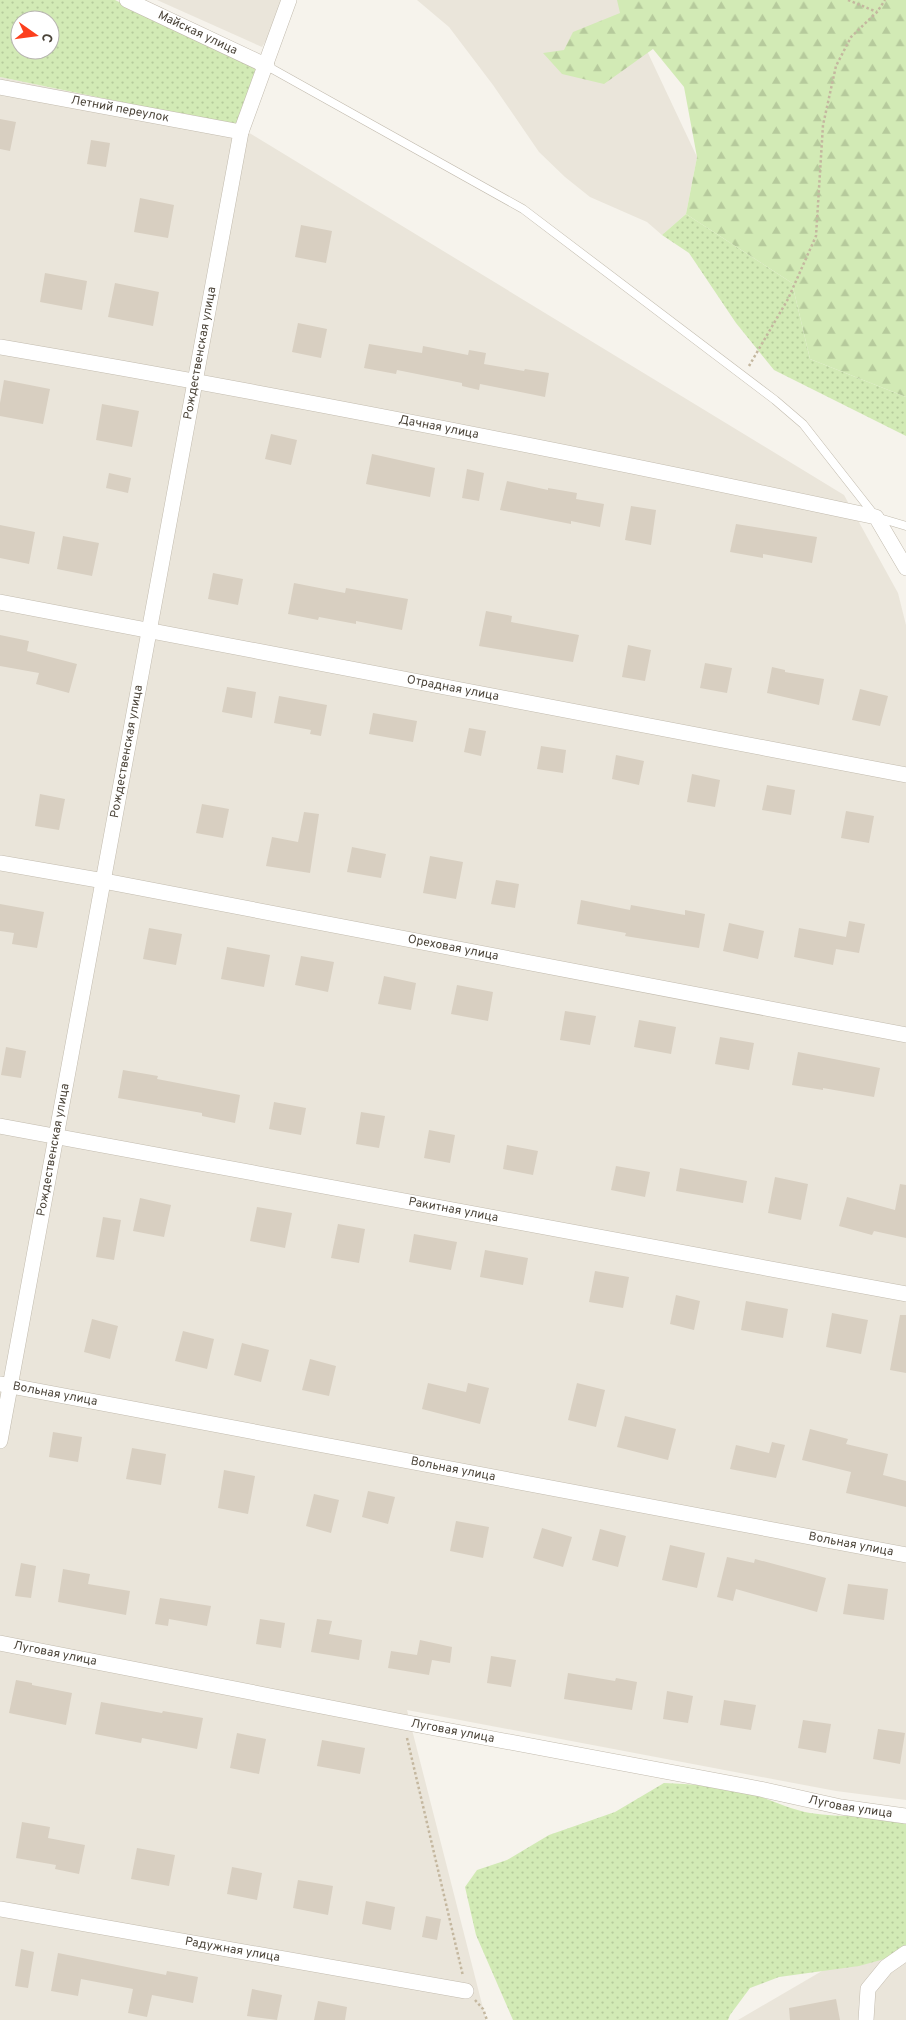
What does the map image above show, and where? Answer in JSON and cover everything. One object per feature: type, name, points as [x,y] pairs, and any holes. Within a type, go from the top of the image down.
[{"type":"street","name":"Майская улица","points":[[127,0],[267,66]]},
{"type":"street","name":"Рождественская улица","points":[[0,1441],[5,1385],[56,1135],[104,881],[241,132],[267,66],[289,0]]},
{"type":"street","name":"Летний переулок","points":[[0,87],[241,132]]},
{"type":"street","name":"Дачная улица","points":[[0,347],[195,380],[586,456],[876,517]]},
{"type":"street","points":[[876,517],[906,568]]},
{"type":"street","name":"Отрадная улица","points":[[0,602],[906,774]]},
{"type":"street","name":"Ореховая улица","points":[[0,863],[104,881],[906,1035]]},
{"type":"street","name":"Ракитная улица","points":[[0,1126],[906,1294]]},
{"type":"street","name":"Вольная улица","points":[[5,1385],[906,1555]]},
{"type":"street","name":"Луговая улица","points":[[0,1643],[760,1789],[841,1807],[906,1816]]},
{"type":"street","name":"Радужная улица","points":[[0,1909],[466,1991]]},
{"type":"street","points":[[866,2020],[868,1989],[886,1968],[906,1953]]},
{"type":"lane","points":[[267,66],[523,209],[775,400],[803,424],[876,517],[906,526]]},
{"type":"path","points":[[848,0],[877,12]]},
{"type":"path","points":[[744,376],[788,300],[816,236],[823,125],[836,66],[851,37],[877,12],[885,0]]},
{"type":"path","points":[[404,1722],[466,1991],[483,2009],[487,2020]]},
{"type":"shaded area","points":[[157,0],[290,0],[262,47]]},
{"type":"shaded area","points":[[417,0],[623,0],[697,157],[686,214],[662,235],[647,222],[590,197],[565,177],[539,152],[493,85],[449,27]]},
{"type":"shaded area","points":[[0,77],[238,126],[844,495],[898,593],[906,625],[906,1800],[836,1791],[407,1710],[486,2020],[0,2020]]},
{"type":"shaded area","points":[[906,1922],[906,2020],[738,2020]]},
{"type":"green space","points":[[0,0],[115,0],[259,69],[238,126],[0,77]]},
{"type":"green space","points":[[617,0],[906,0],[906,397],[810,359],[792,283],[686,214],[697,157],[684,87],[653,49],[604,84],[562,74],[543,53],[564,50],[573,32],[620,13]]},
{"type":"green space","points":[[686,214],[792,283],[810,359],[906,397],[906,436],[774,370],[736,323],[689,253],[662,235]]},
{"type":"green space","points":[[664,1783],[734,1790],[810,1813],[906,1821],[906,1948],[888,1958],[859,1966],[779,1977],[750,1988],[728,2020],[513,2020],[476,1935],[465,1887],[477,1870],[507,1860],[549,1835],[615,1812]]},
{"type":"building","points":[[0,119],[16,122],[10,151],[0,149]]},
{"type":"building","points":[[91,140],[110,143],[106,167],[87,164]]},
{"type":"building","points":[[140,198],[174,205],[168,238],[134,232]]},
{"type":"building","points":[[301,225],[332,231],[326,263],[295,257]]},
{"type":"building","points":[[45,273],[87,281],[82,310],[40,302]]},
{"type":"building","points":[[115,283],[159,292],[153,326],[108,317]]},
{"type":"building","points":[[298,323],[327,329],[321,358],[292,352]]},
{"type":"building","points":[[369,344],[422,353],[423,346],[468,355],[469,350],[486,353],[484,364],[549,373],[545,397],[480,384],[479,390],[462,386],[462,383],[397,370],[396,374],[364,368]]},
{"type":"building","points":[[4,380],[50,389],[43,424],[0,416]]},
{"type":"building","points":[[102,404],[139,411],[132,447],[96,440]]},
{"type":"building","points":[[271,434],[297,440],[291,465],[265,459]]},
{"type":"building","points":[[372,454],[435,468],[430,497],[366,484]]},
{"type":"building","points":[[467,469],[484,473],[479,501],[462,498]]},
{"type":"building","points":[[109,473],[131,478],[128,493],[106,488]]},
{"type":"building","points":[[507,481],[548,490],[548,488],[577,493],[576,499],[604,504],[600,527],[571,521],[571,524],[500,510]]},
{"type":"building","points":[[631,506],[656,510],[651,545],[625,540]]},
{"type":"building","points":[[736,524],[817,537],[812,563],[763,554],[763,558],[730,552]]},
{"type":"building","points":[[0,525],[35,532],[29,564],[0,558]]},
{"type":"building","points":[[63,536],[99,543],[92,576],[57,569]]},
{"type":"building","points":[[213,573],[243,579],[238,605],[208,599]]},
{"type":"building","points":[[294,583],[345,593],[346,588],[408,599],[402,630],[356,621],[356,624],[319,617],[318,620],[288,614]]},
{"type":"building","points":[[486,611],[512,616],[511,622],[579,635],[573,662],[479,646]]},
{"type":"building","points":[[0,635],[29,641],[27,651],[77,664],[69,693],[36,684],[39,673],[0,666]]},
{"type":"building","points":[[628,645],[651,650],[645,681],[622,677]]},
{"type":"building","points":[[705,663],[732,668],[727,693],[700,688]]},
{"type":"building","points":[[772,667],[785,670],[785,672],[824,679],[819,705],[767,693]]},
{"type":"building","points":[[227,687],[256,692],[252,718],[222,712]]},
{"type":"building","points":[[860,689],[888,696],[880,726],[852,720]]},
{"type":"building","points":[[279,696],[327,705],[321,736],[310,734],[311,730],[274,723]]},
{"type":"building","points":[[373,713],[417,721],[413,742],[369,734]]},
{"type":"building","points":[[469,728],[486,731],[481,756],[464,752]]},
{"type":"building","points":[[541,746],[566,750],[563,773],[537,769]]},
{"type":"building","points":[[616,755],[644,761],[639,785],[612,779]]},
{"type":"building","points":[[692,774],[720,780],[715,807],[687,802]]},
{"type":"building","points":[[767,785],[795,790],[791,815],[762,810]]},
{"type":"building","points":[[40,794],[65,799],[59,830],[35,826]]},
{"type":"building","points":[[202,804],[229,809],[223,838],[196,833]]},
{"type":"building","points":[[846,811],[874,816],[869,843],[841,838]]},
{"type":"building","points":[[304,812],[319,814],[310,873],[266,866],[272,837],[298,842]]},
{"type":"building","points":[[352,847],[386,854],[381,878],[347,872]]},
{"type":"building","points":[[430,856],[463,862],[456,899],[423,893]]},
{"type":"building","points":[[496,880],[519,884],[515,908],[491,904]]},
{"type":"building","points":[[581,900],[630,910],[631,905],[685,915],[685,910],[705,914],[699,948],[625,936],[626,933],[577,924]]},
{"type":"building","points":[[0,904],[44,912],[37,948],[12,944],[14,933],[0,931]]},
{"type":"building","points":[[849,921],[865,924],[859,953],[836,949],[833,965],[794,957],[799,928],[846,937]]},
{"type":"building","points":[[729,923],[764,931],[758,959],[723,951]]},
{"type":"building","points":[[149,928],[182,934],[176,965],[143,959]]},
{"type":"building","points":[[227,947],[270,955],[264,987],[221,979]]},
{"type":"building","points":[[301,956],[334,962],[328,992],[295,985]]},
{"type":"building","points":[[384,976],[416,983],[411,1010],[378,1004]]},
{"type":"building","points":[[457,985],[493,992],[488,1021],[451,1014]]},
{"type":"building","points":[[565,1011],[596,1016],[590,1045],[560,1040]]},
{"type":"building","points":[[639,1020],[676,1027],[671,1054],[634,1047]]},
{"type":"building","points":[[720,1037],[754,1043],[749,1070],[715,1064]]},
{"type":"building","points":[[6,1047],[26,1051],[21,1078],[1,1075]]},
{"type":"building","points":[[798,1052],[880,1068],[874,1097],[823,1088],[823,1090],[792,1085]]},
{"type":"building","points":[[123,1070],[158,1076],[157,1079],[240,1095],[235,1123],[202,1116],[202,1113],[118,1098]]},
{"type":"building","points":[[274,1102],[306,1108],[301,1135],[269,1129]]},
{"type":"building","points":[[361,1112],[385,1116],[379,1148],[356,1144]]},
{"type":"building","points":[[429,1130],[455,1135],[450,1163],[424,1158]]},
{"type":"building","points":[[507,1145],[538,1151],[533,1175],[503,1169]]},
{"type":"building","points":[[616,1166],[650,1172],[645,1197],[611,1190]]},
{"type":"building","points":[[680,1168],[747,1181],[743,1203],[676,1191]]},
{"type":"building","points":[[775,1177],[808,1184],[801,1220],[768,1213]]},
{"type":"building","points":[[900,1184],[906,1185],[906,1238],[874,1231],[872,1235],[839,1226],[847,1197],[895,1210]]},
{"type":"building","points":[[140,1198],[171,1205],[164,1237],[133,1231]]},
{"type":"building","points":[[257,1207],[292,1213],[285,1248],[250,1241]]},
{"type":"building","points":[[103,1217],[121,1220],[114,1260],[96,1257]]},
{"type":"building","points":[[338,1224],[365,1229],[359,1263],[331,1258]]},
{"type":"building","points":[[414,1234],[457,1242],[451,1270],[409,1262]]},
{"type":"building","points":[[485,1250],[528,1258],[523,1285],[480,1277]]},
{"type":"building","points":[[595,1271],[629,1277],[623,1308],[589,1302]]},
{"type":"building","points":[[676,1295],[700,1301],[694,1330],[670,1324]]},
{"type":"building","points":[[746,1301],[788,1309],[783,1338],[741,1330]]},
{"type":"building","points":[[832,1313],[868,1320],[861,1354],[826,1347]]},
{"type":"building","points":[[900,1315],[906,1315],[906,1373],[890,1370]]},
{"type":"building","points":[[92,1319],[118,1326],[110,1359],[84,1352]]},
{"type":"building","points":[[183,1331],[214,1339],[207,1369],[175,1361]]},
{"type":"building","points":[[242,1343],[269,1350],[261,1382],[234,1375]]},
{"type":"building","points":[[310,1359],[336,1366],[329,1396],[302,1390]]},
{"type":"building","points":[[428,1383],[466,1392],[468,1383],[489,1388],[480,1424],[422,1409]]},
{"type":"building","points":[[577,1383],[605,1390],[596,1427],[568,1420]]},
{"type":"building","points":[[625,1416],[676,1429],[668,1460],[617,1447]]},
{"type":"building","points":[[810,1429],[848,1439],[846,1444],[888,1454],[883,1475],[906,1481],[906,1507],[846,1493],[851,1472],[802,1460]]},
{"type":"building","points":[[53,1432],[82,1437],[78,1462],[49,1457]]},
{"type":"building","points":[[772,1442],[785,1445],[776,1478],[730,1469],[736,1445],[769,1453]]},
{"type":"building","points":[[132,1448],[166,1454],[161,1485],[126,1479]]},
{"type":"building","points":[[224,1470],[255,1476],[248,1514],[218,1508]]},
{"type":"building","points":[[368,1491],[395,1497],[388,1524],[362,1517]]},
{"type":"building","points":[[314,1494],[339,1500],[331,1533],[306,1526]]},
{"type":"building","points":[[456,1521],[489,1527],[483,1558],[450,1551]]},
{"type":"building","points":[[542,1528],[572,1537],[563,1567],[533,1558]]},
{"type":"building","points":[[600,1529],[626,1536],[618,1567],[592,1560]]},
{"type":"building","points":[[670,1545],[705,1553],[697,1588],[662,1580]]},
{"type":"building","points":[[727,1557],[754,1563],[755,1559],[826,1578],[817,1612],[736,1589],[733,1601],[717,1597]]},
{"type":"building","points":[[21,1563],[36,1566],[31,1598],[15,1596]]},
{"type":"building","points":[[63,1569],[90,1574],[88,1584],[130,1591],[126,1615],[58,1602]]},
{"type":"building","points":[[848,1584],[888,1589],[884,1620],[843,1614]]},
{"type":"building","points":[[160,1598],[211,1606],[207,1626],[169,1619],[168,1626],[155,1624]]},
{"type":"building","points":[[260,1619],[285,1623],[281,1648],[256,1644]]},
{"type":"building","points":[[317,1619],[332,1621],[329,1634],[362,1640],[359,1660],[311,1652]]},
{"type":"building","points":[[420,1640],[452,1647],[450,1663],[432,1660],[429,1675],[388,1668],[391,1651],[417,1655]]},
{"type":"building","points":[[491,1656],[516,1660],[511,1687],[487,1683]]},
{"type":"building","points":[[568,1673],[615,1681],[616,1678],[637,1682],[632,1710],[564,1699]]},
{"type":"building","points":[[16,1680],[72,1693],[66,1725],[9,1713]]},
{"type":"building","points":[[667,1691],[693,1696],[688,1723],[663,1719]]},
{"type":"building","points":[[724,1700],[756,1705],[751,1730],[720,1725]]},
{"type":"building","points":[[101,1702],[203,1718],[197,1749],[142,1738],[141,1743],[95,1734]]},
{"type":"building","points":[[803,1720],[831,1724],[826,1753],[798,1748]]},
{"type":"building","points":[[878,1729],[905,1733],[900,1764],[873,1759]]},
{"type":"building","points":[[237,1733],[266,1739],[259,1774],[230,1768]]},
{"type":"building","points":[[322,1740],[365,1748],[360,1774],[317,1766]]},
{"type":"building","points":[[22,1822],[50,1827],[48,1838],[85,1845],[79,1874],[55,1869],[56,1865],[16,1858]]},
{"type":"building","points":[[137,1848],[175,1855],[169,1886],[131,1879]]},
{"type":"building","points":[[232,1867],[262,1873],[257,1900],[227,1894]]},
{"type":"building","points":[[298,1880],[333,1886],[328,1915],[293,1908]]},
{"type":"building","points":[[366,1901],[395,1907],[391,1930],[362,1924]]},
{"type":"building","points":[[426,1916],[441,1919],[437,1940],[422,1937]]},
{"type":"building","points":[[21,1949],[34,1952],[28,1988],[15,1986]]},
{"type":"building","points":[[58,1953],[166,1975],[167,1971],[198,1977],[193,2003],[152,1995],[147,2017],[128,2013],[133,1989],[81,1979],[78,1996],[51,1991]]},
{"type":"building","points":[[252,1989],[282,1995],[277,2020],[247,2016]]},
{"type":"building","points":[[836,1999],[840,2020],[790,2020],[789,2008]]},
{"type":"building","points":[[318,2001],[347,2007],[345,2020],[314,2020]]}]
